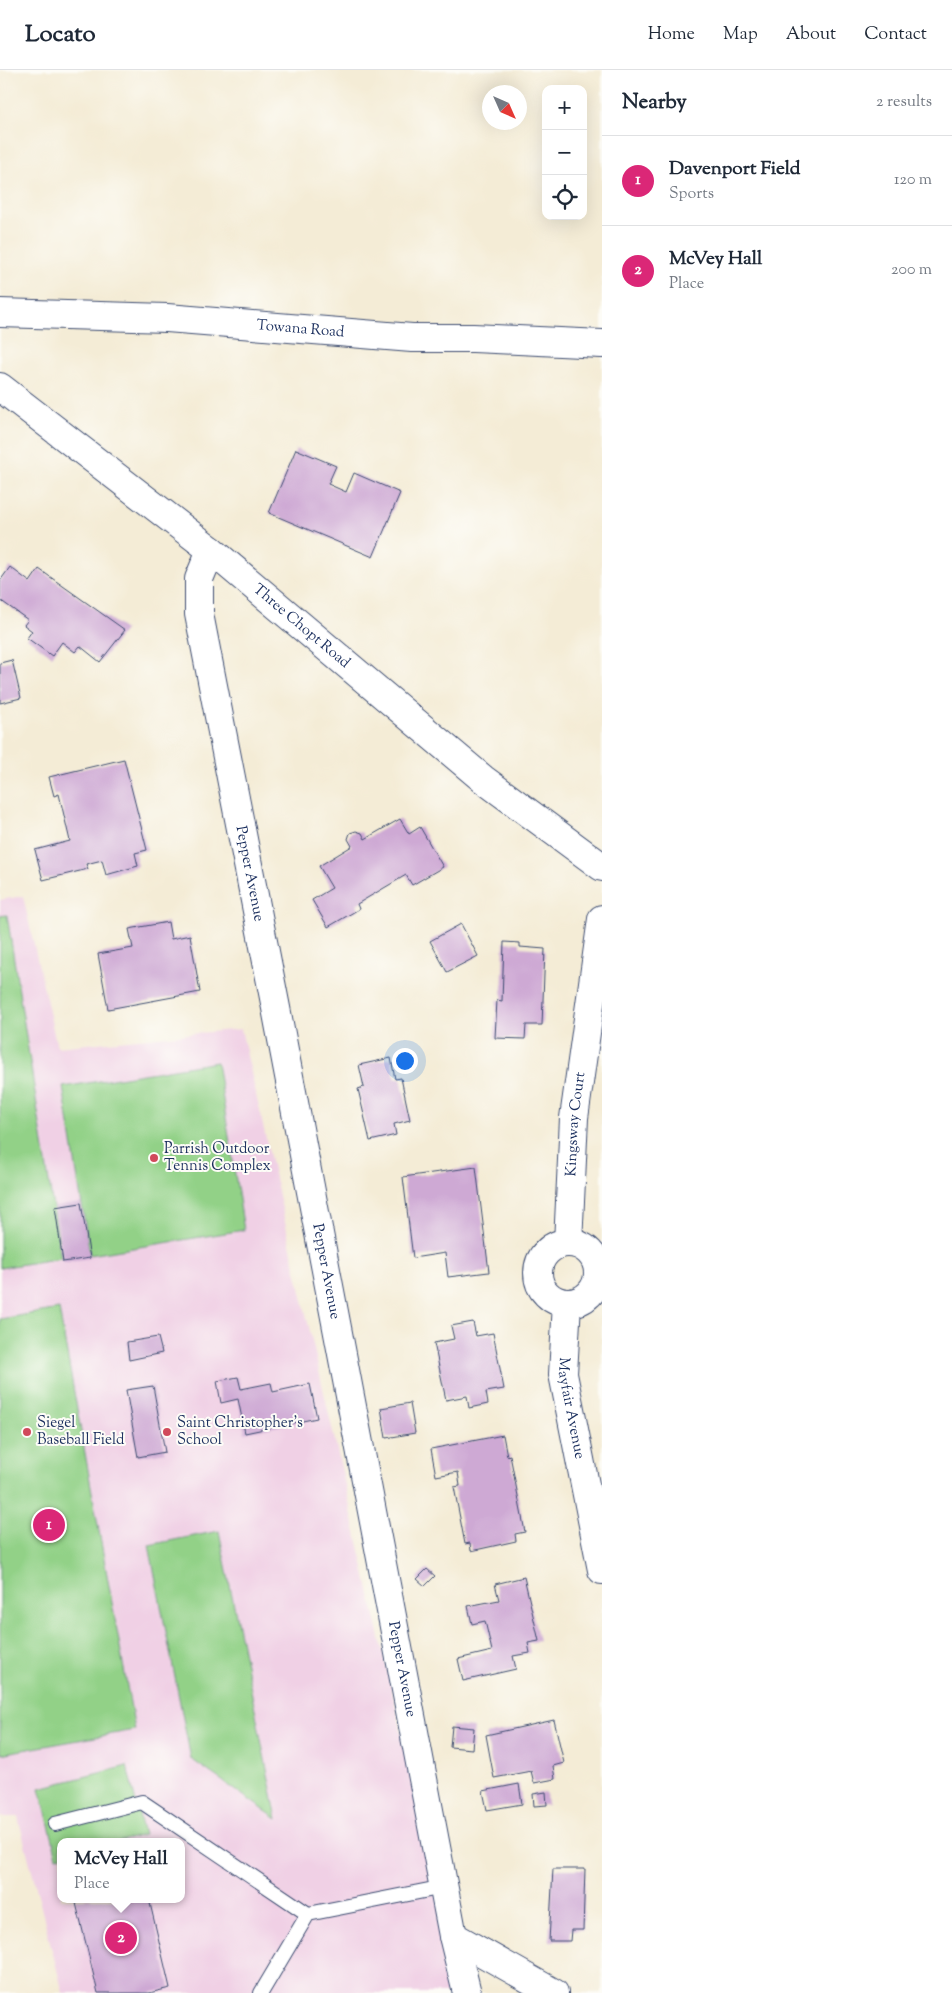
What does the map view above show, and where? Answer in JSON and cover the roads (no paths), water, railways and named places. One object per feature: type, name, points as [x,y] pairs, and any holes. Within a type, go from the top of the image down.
[{"type":"street","name":"Towana Road","points":[[0,312],[168,318],[412,338],[473,338],[602,344]]},
{"type":"street","name":"Three Chopt Road","points":[[0,387],[211,550],[483,779],[602,866]]},
{"type":"street","name":"Pepper Avenue","points":[[211,550],[199,579],[198,614],[283,1041],[453,1936],[467,1993]]},
{"type":"street","name":"Kingsway Court","points":[[568,1243],[574,1118],[602,919]]},
{"type":"street","points":[[568,1243],[586,1249],[593,1256],[598,1274],[592,1292],[585,1298],[567,1304],[547,1296],[541,1288],[538,1267],[542,1258],[549,1250],[558,1244],[568,1243]]},
{"type":"street","name":"Mayfair Avenue","points":[[567,1304],[563,1374],[602,1570]]},
{"type":"street","points":[[453,1936],[554,1993]]},
{"type":"lane","points":[[55,1824],[142,1802],[308,1914],[444,1887]]},
{"type":"lane","points":[[261,1993],[308,1914]]},
{"type":"place","name":"Parrish Outdoor Tennis Complex","points":[[154,1158]]},
{"type":"place","name":"Siegel Baseball Field","points":[[27,1432]]},
{"type":"place","name":"Saint Christopher's School","points":[[167,1432]]},
{"type":"place","name":"Davenport Field","points":[[49,1525]]},
{"type":"place","name":"McVey Hall","points":[[121,1938]]}]
